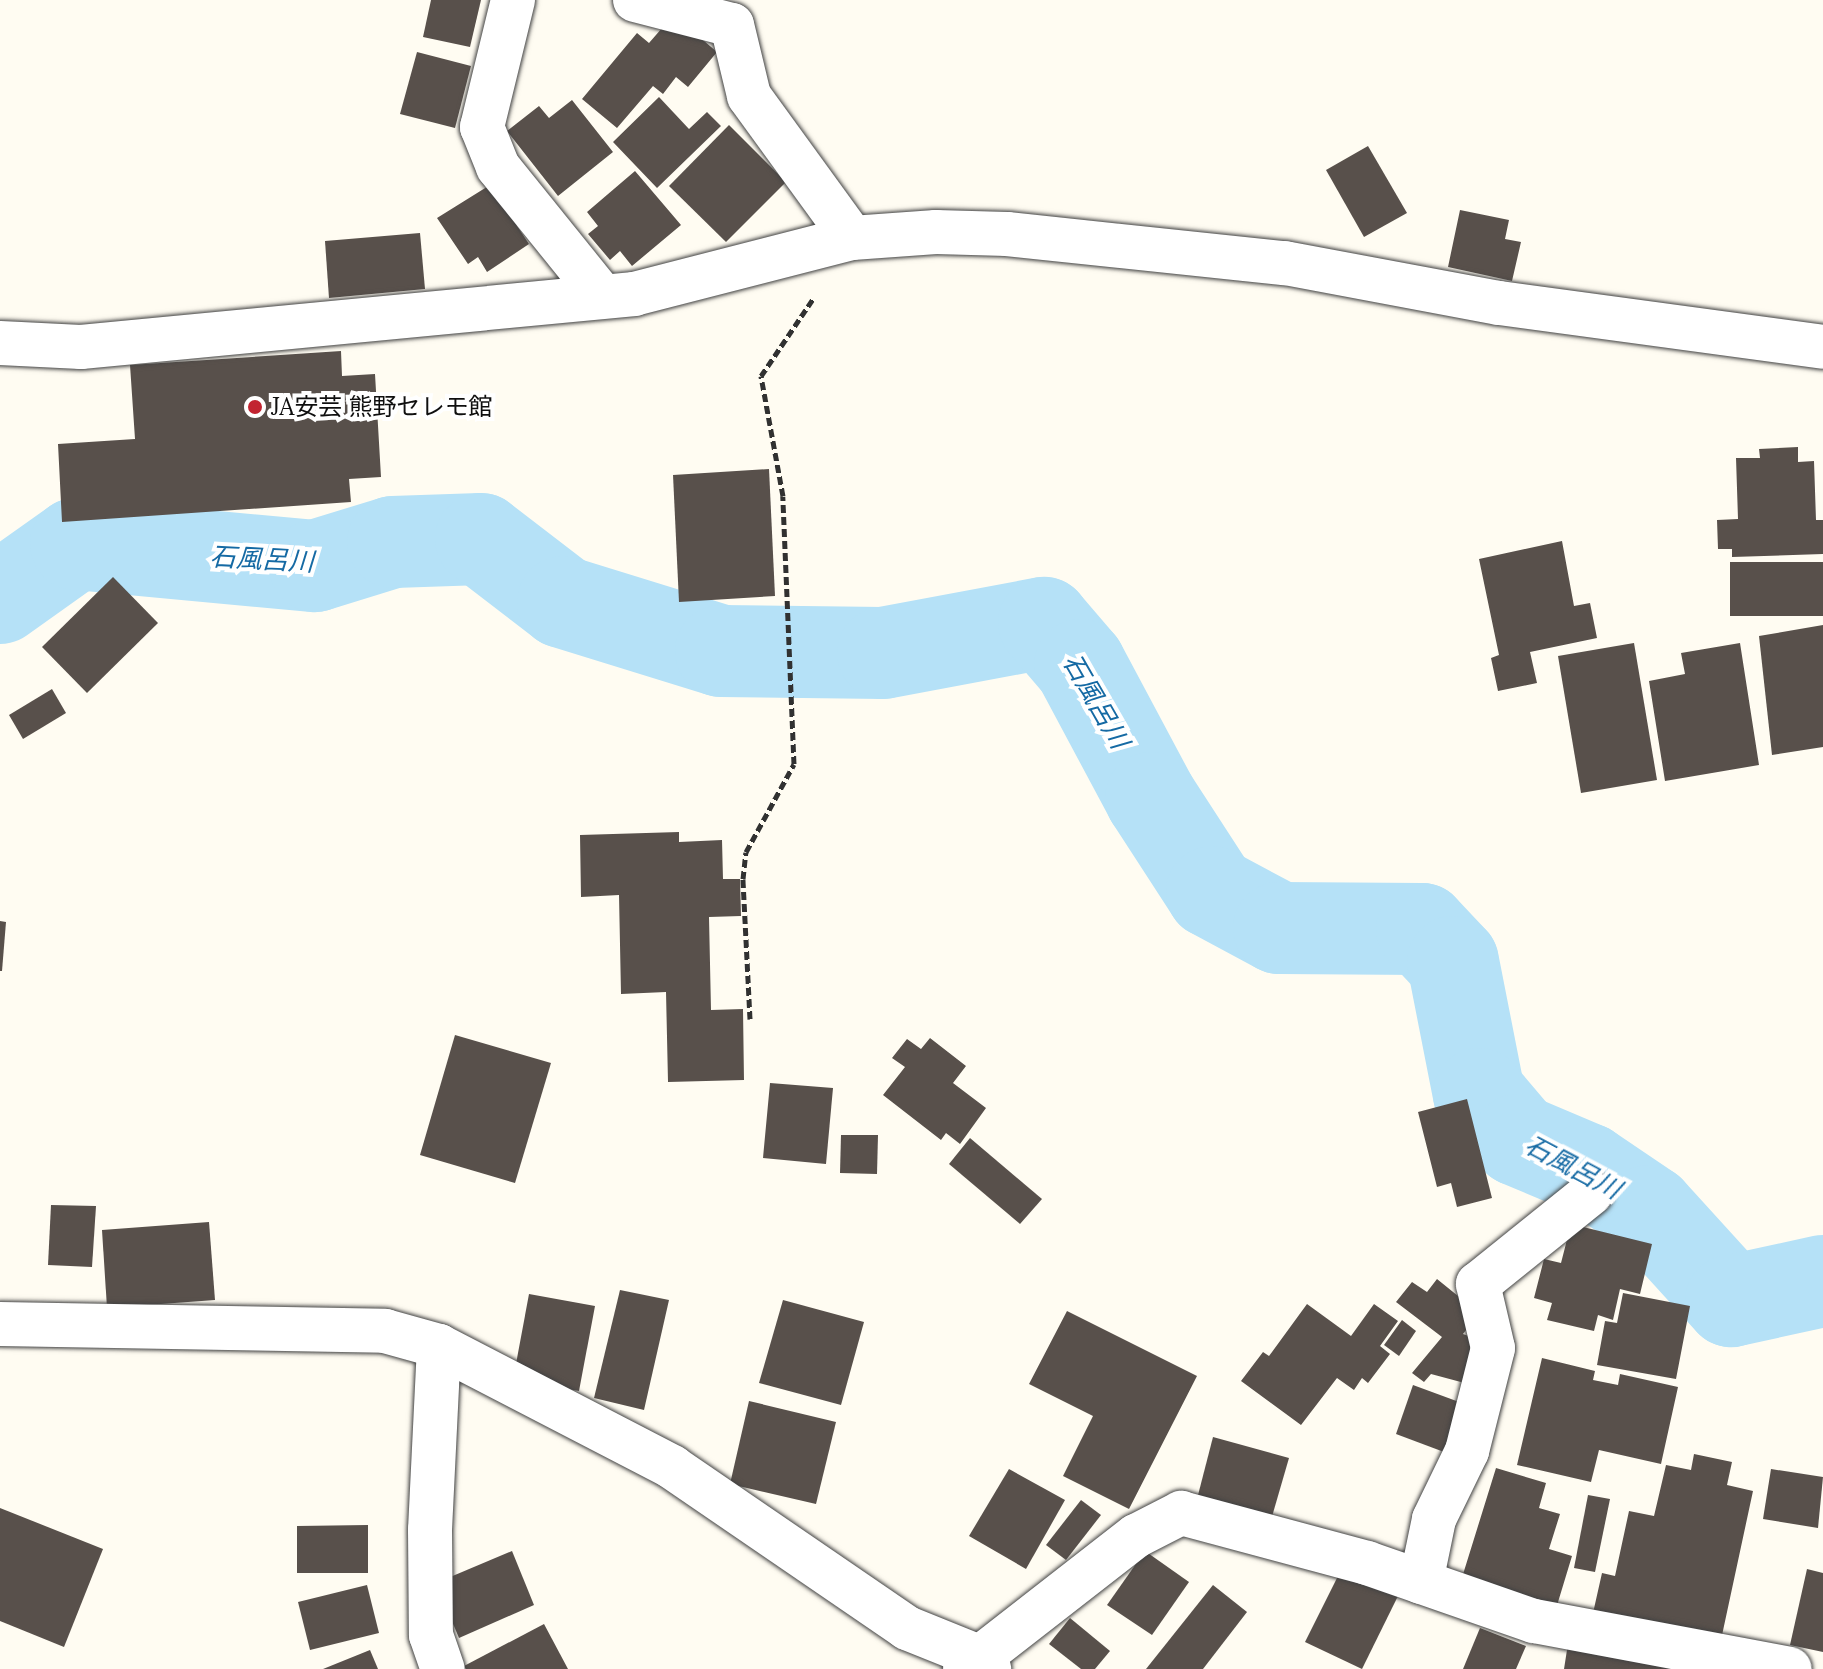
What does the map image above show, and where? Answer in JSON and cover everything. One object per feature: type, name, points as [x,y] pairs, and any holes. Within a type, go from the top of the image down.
[{"type":"street","points":[[513,0],[482,127],[498,167],[602,296]]},
{"type":"street","points":[[635,0],[736,12],[749,96],[852,238]]},
{"type":"street","points":[[0,343],[81,347],[634,294],[852,238],[1007,234],[1285,263],[1499,303],[1823,347]]},
{"type":"street","points":[[1421,1582],[1434,1519],[1467,1451],[1493,1348],[1478,1284],[1591,1193]]},
{"type":"street","points":[[0,1324],[385,1331],[439,1346],[672,1467],[907,1628],[978,1665],[1136,1536],[1181,1513],[1421,1582],[1534,1621],[1790,1669]]},
{"type":"street","points":[[439,1346],[430,1590],[431,1635],[443,1669]]},
{"type":"path","points":[[750,1019],[743,879],[746,852],[794,764],[787,678],[783,496],[761,376],[852,238]]},
{"type":"building","points":[[431,0],[481,0],[470,47],[423,37]]},
{"type":"building","points":[[669,20],[690,29],[717,52],[688,87],[676,77],[663,94],[653,86],[617,128],[582,99],[637,33],[649,43]]},
{"type":"building","points":[[417,52],[471,66],[455,128],[400,114]]},
{"type":"building","points":[[659,97],[689,129],[707,112],[721,126],[657,188],[613,142]]},
{"type":"building","points":[[572,100],[613,152],[558,196],[507,131],[539,106],[549,118]]},
{"type":"building","points":[[729,125],[786,182],[726,242],[669,186]]},
{"type":"building","points":[[1368,146],[1407,213],[1364,237],[1326,170]]},
{"type":"building","points":[[635,171],[681,225],[632,266],[620,251],[610,260],[588,234],[598,226],[587,212]]},
{"type":"building","points":[[490,185],[529,244],[487,272],[478,257],[468,264],[437,218]]},
{"type":"building","points":[[1460,210],[1509,220],[1505,239],[1521,242],[1512,281],[1448,267]]},
{"type":"building","points":[[420,233],[425,289],[329,298],[325,241]]},
{"type":"building","name":"JA安芸 熊野セレモ館","points":[[341,351],[342,376],[375,374],[381,477],[349,479],[351,502],[62,522],[58,444],[135,439],[130,365]]},
{"type":"building","points":[[1798,447],[1798,462],[1814,461],[1816,520],[1823,520],[1823,554],[1732,557],[1732,549],[1718,549],[1717,520],[1738,519],[1736,458],[1760,458],[1759,449]]},
{"type":"building","points":[[769,469],[775,596],[679,602],[673,475]]},
{"type":"building","points":[[1562,541],[1574,606],[1590,603],[1597,638],[1530,652],[1537,683],[1498,691],[1491,658],[1499,655],[1479,559]]},
{"type":"building","points":[[1730,562],[1823,562],[1823,616],[1730,616]]},
{"type":"building","points":[[113,577],[158,623],[87,693],[42,647]]},
{"type":"building","points":[[1823,625],[1823,747],[1772,755],[1759,636]]},
{"type":"building","points":[[1634,643],[1657,780],[1581,793],[1558,656]]},
{"type":"building","points":[[1740,643],[1759,765],[1665,781],[1649,681],[1685,674],[1681,653]]},
{"type":"building","points":[[52,689],[66,713],[23,739],[9,715]]},
{"type":"building","points":[[679,832],[679,842],[722,840],[723,879],[740,879],[741,916],[709,917],[711,1010],[743,1009],[744,1080],[668,1082],[666,992],[621,994],[619,895],[581,897],[580,835]]},
{"type":"building","points":[[0,921],[6,922],[2,971],[0,971]]},
{"type":"building","points":[[455,1035],[551,1063],[515,1183],[420,1155]]},
{"type":"building","points":[[930,1038],[966,1066],[953,1083],[986,1108],[960,1144],[946,1133],[941,1140],[883,1095],[905,1067],[892,1058],[907,1039],[921,1049]]},
{"type":"building","points":[[770,1083],[833,1088],[826,1164],[763,1158]]},
{"type":"building","points":[[1467,1099],[1492,1198],[1457,1207],[1451,1183],[1437,1187],[1418,1112]]},
{"type":"building","points":[[841,1135],[878,1135],[877,1174],[840,1173]]},
{"type":"building","points":[[970,1138],[1042,1199],[1020,1224],[949,1164]]},
{"type":"building","points":[[51,1205],[96,1206],[92,1267],[48,1265]]},
{"type":"building","points":[[209,1222],[215,1300],[107,1308],[102,1230]]},
{"type":"building","points":[[1571,1224],[1652,1244],[1640,1294],[1620,1289],[1613,1320],[1598,1315],[1594,1331],[1547,1320],[1552,1303],[1534,1298],[1544,1259],[1561,1263]]},
{"type":"building","points":[[1437,1279],[1479,1313],[1463,1334],[1485,1342],[1472,1385],[1431,1374],[1424,1382],[1412,1373],[1442,1337],[1396,1302],[1412,1282],[1427,1292]]},
{"type":"building","points":[[620,1290],[669,1300],[644,1410],[594,1398]]},
{"type":"building","points":[[1623,1293],[1690,1306],[1676,1379],[1597,1365],[1605,1321],[1617,1323]]},
{"type":"building","points":[[529,1294],[595,1306],[579,1391],[513,1380]]},
{"type":"building","points":[[783,1300],[864,1322],[841,1405],[759,1383]]},
{"type":"building","points":[[1307,1304],[1351,1336],[1374,1304],[1398,1321],[1380,1346],[1390,1354],[1368,1383],[1362,1378],[1354,1390],[1337,1378],[1301,1425],[1241,1381],[1263,1352],[1269,1356]]},
{"type":"building","points":[[1067,1311],[1197,1376],[1129,1509],[1063,1476],[1093,1416],[1029,1384]]},
{"type":"building","points":[[1402,1320],[1416,1331],[1399,1356],[1384,1345]]},
{"type":"building","points":[[1542,1358],[1595,1371],[1593,1380],[1618,1385],[1620,1374],[1678,1387],[1661,1464],[1599,1450],[1591,1482],[1517,1465]]},
{"type":"building","points":[[1413,1385],[1470,1406],[1452,1455],[1396,1434]]},
{"type":"building","points":[[749,1401],[836,1422],[816,1504],[730,1484]]},
{"type":"building","points":[[1213,1437],[1289,1458],[1271,1520],[1197,1499]]},
{"type":"building","points":[[1694,1454],[1732,1462],[1727,1485],[1753,1491],[1721,1640],[1593,1613],[1602,1573],[1615,1576],[1629,1511],[1654,1516],[1666,1465],[1691,1470]]},
{"type":"building","points":[[1496,1468],[1546,1483],[1539,1508],[1560,1514],[1549,1549],[1572,1556],[1555,1612],[1460,1584]]},
{"type":"building","points":[[1009,1469],[1065,1500],[1026,1569],[969,1536]]},
{"type":"building","points":[[1771,1469],[1823,1477],[1818,1528],[1763,1519]]},
{"type":"building","points":[[1588,1495],[1610,1499],[1595,1572],[1574,1568]]},
{"type":"building","points":[[1081,1500],[1101,1515],[1066,1560],[1046,1545]]},
{"type":"building","points":[[0,1508],[103,1549],[64,1647],[0,1621]]},
{"type":"building","points":[[368,1525],[368,1573],[297,1573],[297,1526]]},
{"type":"building","points":[[512,1551],[534,1605],[459,1638],[436,1583]]},
{"type":"building","points":[[1145,1551],[1189,1582],[1152,1635],[1107,1605]]},
{"type":"building","points":[[1342,1568],[1398,1596],[1362,1669],[1305,1642]]},
{"type":"building","points":[[1807,1569],[1823,1573],[1823,1652],[1790,1645]]},
{"type":"building","points":[[367,1585],[379,1633],[310,1650],[298,1602]]},
{"type":"building","points":[[1213,1585],[1247,1612],[1203,1669],[1146,1669]]},
{"type":"building","points":[[1070,1618],[1110,1651],[1095,1669],[1081,1669],[1049,1644]]},
{"type":"building","points":[[544,1624],[568,1669],[466,1669],[464,1666]]},
{"type":"building","points":[[1480,1628],[1526,1646],[1516,1669],[1463,1669]]},
{"type":"building","points":[[1569,1637],[1671,1669],[1564,1669]]},
{"type":"building","points":[[370,1650],[378,1669],[323,1669]]},
{"type":"waterway","name":"石風呂川","points":[[0,598],[76,544],[315,566],[393,542],[481,539],[563,602],[721,651],[883,653],[1044,623],[1080,665],[1151,798],[1212,892],[1279,928],[1422,929],[1453,962],[1479,1094],[1518,1140],[1587,1169],[1649,1211],[1731,1301],[1823,1281]]},
{"type":"place","name":"JA安芸 熊野セレモ館","points":[[255,407]]}]
